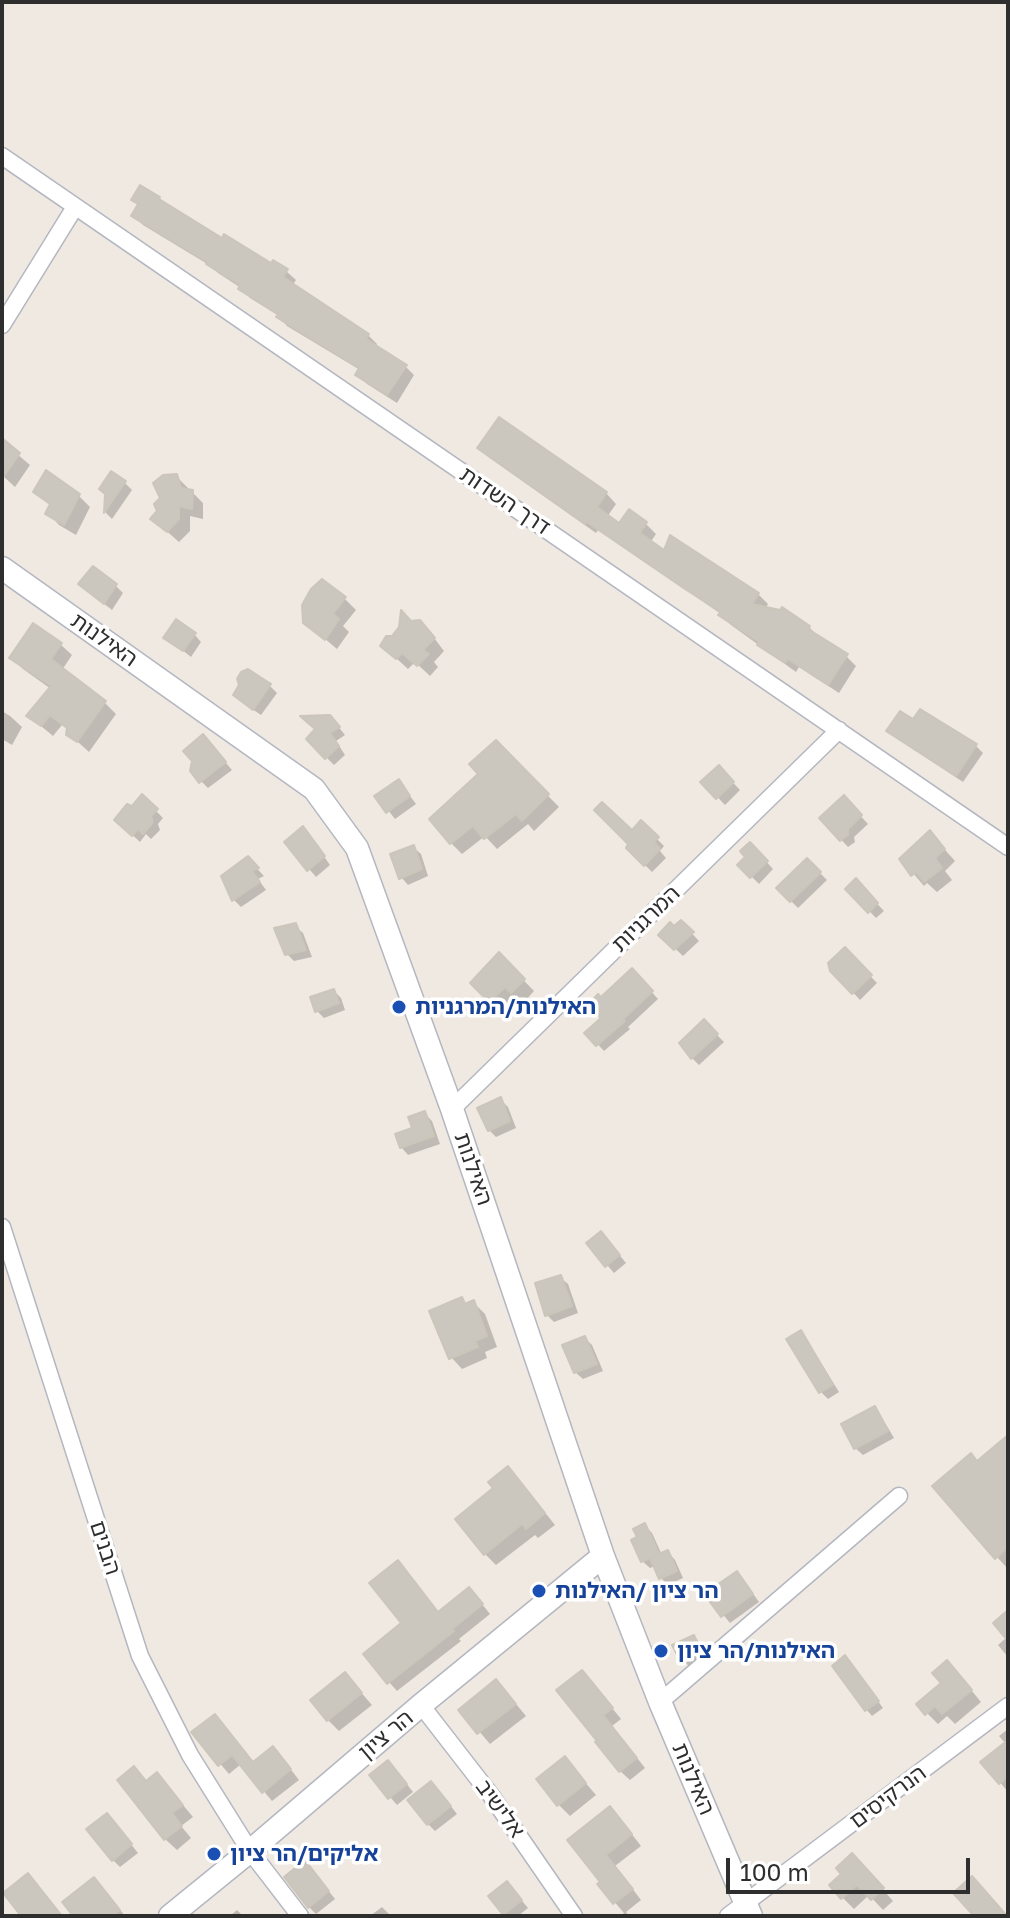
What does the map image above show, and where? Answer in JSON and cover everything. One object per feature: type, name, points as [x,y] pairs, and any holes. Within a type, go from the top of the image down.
[{"type":"main road","name":"האילנות","points":[[2,568],[314,789],[357,848],[452,1109],[603,1556],[741,1912]]},
{"type":"main road","name":"הר ציון","points":[[170,1916],[603,1556]]},
{"type":"street","name":"דרך השדות","points":[[2,156],[1008,847]]},
{"type":"street","points":[[2,325],[75,207]]},
{"type":"street","name":"המרגניות","points":[[452,1109],[839,730]]},
{"type":"street","name":"הבנים","points":[[2,1227],[140,1656],[190,1755],[250,1851],[300,1916]]},
{"type":"street","points":[[660,1702],[899,1496]]},
{"type":"street","name":"אלישיב","points":[[421,1705],[490,1794],[574,1916]]},
{"type":"street","name":"הנרקיסים","points":[[741,1912],[1008,1706]]},
{"type":"building","points":[[140,185],[222,238],[224,234],[271,263],[273,260],[288,269],[283,277],[369,334],[366,339],[407,365],[387,395],[355,375],[359,368],[276,317],[278,314],[238,289],[240,285],[207,262],[131,216],[138,204],[131,200]]},
{"type":"building","points":[[499,417],[607,492],[597,507],[619,523],[629,509],[647,522],[640,533],[664,550],[670,535],[759,593],[752,604],[780,610],[782,607],[810,626],[808,629],[848,654],[828,685],[788,659],[785,663],[757,645],[759,642],[718,615],[721,612],[587,522],[585,524],[477,448]]},
{"type":"building","points":[[2,438],[20,453],[2,479]]},
{"type":"building","points":[[46,470],[80,494],[64,525],[45,514],[50,504],[33,492]]},
{"type":"building","points":[[111,471],[126,481],[104,513],[105,494],[99,489]]},
{"type":"building","points":[[177,474],[181,488],[193,490],[192,509],[179,506],[179,519],[167,532],[150,519],[157,511],[154,504],[160,498],[153,483],[163,475]]},
{"type":"building","points":[[93,566],[117,584],[104,604],[78,584]]},
{"type":"building","points":[[322,579],[346,597],[333,614],[339,619],[325,640],[303,623],[302,605],[311,589]]},
{"type":"building","points":[[401,610],[411,621],[420,620],[435,638],[423,650],[429,654],[417,666],[402,653],[396,659],[380,646],[386,636],[392,636],[399,627]]},
{"type":"building","points":[[176,619],[196,633],[183,651],[163,638]]},
{"type":"building","points":[[33,623],[62,643],[51,659],[106,701],[77,742],[66,735],[67,728],[50,715],[41,726],[26,716],[51,686],[9,658]]},
{"type":"building","points":[[248,669],[271,684],[253,710],[233,695],[241,672]]},
{"type":"building","points":[[920,709],[977,744],[956,776],[886,731],[900,711],[913,719]]},
{"type":"building","points":[[330,715],[340,727],[330,733],[339,746],[325,759],[306,739],[315,729],[300,716]]},
{"type":"building","points":[[203,734],[226,762],[199,783],[190,771],[192,761],[183,751]]},
{"type":"building","points":[[496,740],[549,794],[522,821],[516,814],[484,839],[473,826],[450,844],[429,819],[478,774],[469,764]]},
{"type":"building","points":[[719,765],[734,782],[716,799],[700,782]]},
{"type":"building","points":[[399,779],[410,796],[386,813],[374,796]]},
{"type":"building","points":[[142,794],[158,809],[151,816],[153,822],[143,834],[138,829],[132,836],[114,820],[127,804],[132,806]]},
{"type":"building","points":[[844,795],[862,815],[840,841],[819,818]]},
{"type":"building","points":[[602,802],[632,830],[641,820],[659,837],[654,842],[660,849],[644,866],[626,848],[628,844],[594,810]]},
{"type":"building","points":[[303,826],[325,856],[307,871],[284,842]]},
{"type":"building","points":[[930,830],[945,849],[935,858],[942,868],[924,882],[916,872],[911,876],[899,859]]},
{"type":"building","points":[[750,842],[768,861],[750,878],[737,865],[745,857],[740,851]]},
{"type":"building","points":[[414,845],[422,869],[399,879],[390,854]]},
{"type":"building","points":[[248,856],[259,868],[252,871],[260,882],[232,901],[221,876]]},
{"type":"building","points":[[807,858],[821,872],[790,902],[776,888]]},
{"type":"building","points":[[856,878],[878,903],[868,913],[845,889]]},
{"type":"building","points":[[681,920],[694,932],[674,950],[658,935],[670,922],[674,926]]},
{"type":"building","points":[[296,923],[306,950],[285,955],[274,928]]},
{"type":"building","points":[[845,947],[872,975],[852,994],[830,971],[828,963]]},
{"type":"building","points":[[499,952],[525,979],[511,993],[505,987],[489,1002],[470,983]]},
{"type":"building","points":[[632,968],[653,991],[596,1046],[584,1033],[601,1018],[588,1005]]},
{"type":"building","points":[[334,989],[339,1003],[315,1012],[310,997]]},
{"type":"building","points":[[704,1019],[718,1034],[691,1059],[679,1043]]},
{"type":"building","points":[[501,1097],[510,1121],[488,1131],[477,1108]]},
{"type":"building","points":[[425,1111],[434,1136],[400,1148],[395,1134],[412,1128],[408,1117]]},
{"type":"building","points":[[601,1231],[620,1255],[605,1267],[586,1243]]},
{"type":"building","points":[[561,1275],[572,1306],[545,1316],[535,1283]]},
{"type":"building","points":[[462,1297],[465,1304],[474,1300],[487,1336],[475,1341],[478,1347],[449,1359],[429,1311]]},
{"type":"building","points":[[801,1330],[833,1385],[819,1393],[786,1339]]},
{"type":"building","points":[[585,1336],[597,1364],[574,1373],[562,1345]]},
{"type":"building","points":[[875,1406],[888,1431],[854,1449],[841,1424]]},
{"type":"building","points":[[1008,1435],[1008,1547],[995,1559],[932,1486],[971,1453],[977,1461]]},
{"type":"building","points":[[508,1466],[545,1513],[526,1529],[522,1524],[484,1555],[455,1519],[493,1488],[488,1482]]},
{"type":"building","points":[[645,1523],[659,1554],[641,1562],[631,1540],[637,1537],[633,1529]]},
{"type":"building","points":[[668,1550],[677,1571],[659,1579],[650,1558]]},
{"type":"building","points":[[398,1560],[438,1612],[469,1587],[483,1604],[387,1684],[363,1654],[401,1623],[369,1583]]},
{"type":"building","points":[[737,1571],[753,1594],[721,1617],[704,1594]]},
{"type":"building","points":[[1008,1610],[1008,1641],[993,1623]]},
{"type":"building","points":[[694,1635],[701,1650],[680,1660],[672,1645]]},
{"type":"building","points":[[845,1655],[879,1701],[865,1711],[832,1666]]},
{"type":"building","points":[[947,1660],[972,1690],[942,1714],[935,1706],[925,1715],[916,1704],[941,1683],[932,1673]]},
{"type":"building","points":[[582,1670],[613,1708],[603,1715],[637,1758],[619,1772],[556,1690]]},
{"type":"building","points":[[345,1672],[362,1693],[327,1721],[310,1700]]},
{"type":"building","points":[[496,1679],[516,1704],[477,1734],[458,1710]]},
{"type":"building","points":[[215,1714],[253,1762],[273,1746],[291,1769],[262,1793],[232,1755],[218,1766],[191,1732]]},
{"type":"building","points":[[1008,1740],[1008,1776],[999,1784],[980,1762]]},
{"type":"building","points":[[565,1756],[586,1783],[557,1806],[536,1779]]},
{"type":"building","points":[[388,1760],[407,1784],[388,1799],[369,1775]]},
{"type":"building","points":[[134,1766],[146,1781],[157,1772],[183,1805],[172,1813],[182,1826],[164,1840],[117,1780]]},
{"type":"building","points":[[431,1781],[451,1806],[427,1825],[407,1800]]},
{"type":"building","points":[[610,1806],[632,1834],[606,1855],[633,1889],[613,1904],[567,1840]]},
{"type":"building","points":[[107,1813],[132,1844],[112,1861],[86,1829]]},
{"type":"building","points":[[852,1853],[884,1888],[871,1900],[857,1885],[841,1899],[829,1885],[841,1874],[836,1868]]},
{"type":"building","points":[[305,1860],[329,1891],[308,1908],[284,1877]]},
{"type":"building","points":[[28,1873],[62,1916],[21,1916],[3,1893]]},
{"type":"building","points":[[972,1876],[1007,1916],[974,1916],[953,1893]]},
{"type":"building","points":[[94,1877],[120,1910],[112,1916],[73,1916],[62,1902]]},
{"type":"building","points":[[507,1881],[522,1900],[503,1915],[488,1896]]},
{"type":"place","name":"האילנות/המרגניות","points":[[399,1007]]},
{"type":"place","name":"הר ציון /האילנות","points":[[539,1591]]},
{"type":"place","name":"האילנות/הר ציון","points":[[661,1651]]},
{"type":"place","name":"אליקים/הר ציון","points":[[214,1854]]}]
